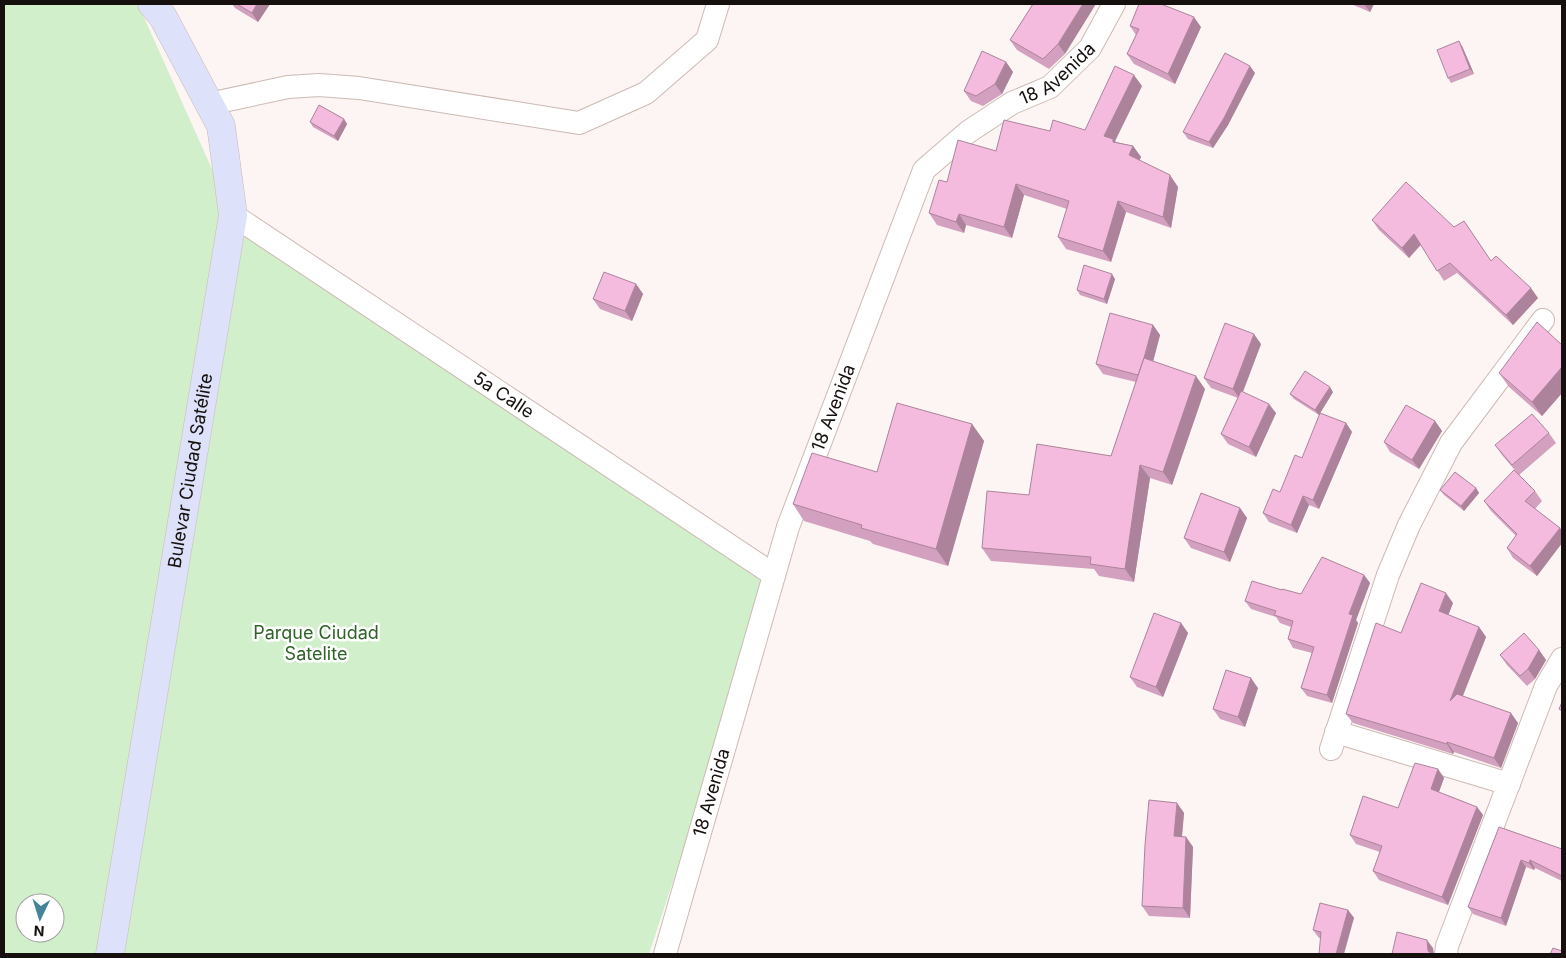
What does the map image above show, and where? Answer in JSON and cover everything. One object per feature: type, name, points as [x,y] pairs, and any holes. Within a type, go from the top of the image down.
[{"type":"street","name":"Bulevar Ciudad Satélite","points":[[110,954],[233,216],[221,126],[163,17],[152,4]]},
{"type":"street","points":[[209,104],[288,87],[319,85],[359,88],[579,124],[646,93],[653,87],[707,40],[718,4]]},
{"type":"street","name":"18 Avenida","points":[[665,954],[792,518],[924,170],[968,132],[1012,102],[1050,87],[1090,48],[1114,4]]},
{"type":"street","name":"5a Calle","points":[[233,216],[774,575]]},
{"type":"street","points":[[1509,784],[1333,741],[1388,576],[1409,525],[1451,443],[1543,320]]},
{"type":"street","points":[[1446,954],[1447,946],[1546,686],[1562,659]]},
{"type":"green space","name":"Parque Ciudad Satelite","points":[[4,4],[138,4],[233,216],[774,575],[649,954],[4,954]]},
{"type":"building","points":[[237,4],[257,4],[252,13]]},
{"type":"building","points":[[1033,4],[1083,4],[1058,44],[1043,59],[1010,40]]},
{"type":"building","points":[[1139,4],[1161,4],[1194,17],[1168,74],[1127,54],[1139,29],[1130,26]]},
{"type":"building","points":[[1459,41],[1470,69],[1448,78],[1437,50]]},
{"type":"building","points":[[982,51],[1006,62],[995,84],[976,96],[964,91]]},
{"type":"building","points":[[1225,53],[1250,66],[1224,118],[1209,142],[1183,132]]},
{"type":"building","points":[[1115,66],[1134,75],[1104,136],[1113,139],[1113,142],[1133,146],[1129,155],[1170,175],[1163,217],[1118,201],[1103,251],[1058,237],[1069,201],[1016,184],[1004,227],[959,214],[956,222],[929,213],[939,180],[947,182],[958,140],[996,151],[1004,120],[1050,131],[1053,120],[1085,130]]},
{"type":"building","points":[[319,105],[344,119],[334,136],[310,122]]},
{"type":"building","points":[[1406,182],[1454,227],[1464,221],[1491,261],[1496,256],[1531,288],[1506,315],[1450,263],[1437,271],[1414,234],[1402,248],[1372,220]]},
{"type":"building","points":[[1084,265],[1112,274],[1104,299],[1077,290]]},
{"type":"building","points":[[604,272],[636,284],[625,311],[593,299]]},
{"type":"building","points":[[1110,313],[1153,325],[1138,375],[1096,364]]},
{"type":"building","points":[[1537,322],[1562,345],[1562,367],[1532,402],[1499,373]]},
{"type":"building","points":[[1225,323],[1254,334],[1233,389],[1204,378]]},
{"type":"building","points":[[1144,358],[1196,376],[1163,472],[1140,465],[1125,569],[1090,564],[1091,557],[982,548],[987,491],[1029,495],[1037,444],[1111,456]]},
{"type":"building","points":[[1305,371],[1330,387],[1315,410],[1290,394]]},
{"type":"building","points":[[1241,391],[1269,404],[1249,447],[1221,434]]},
{"type":"building","points":[[897,403],[972,424],[936,549],[861,528],[862,525],[793,504],[812,453],[877,472]]},
{"type":"building","points":[[1406,405],[1435,421],[1412,460],[1384,442]]},
{"type":"building","points":[[1320,413],[1346,423],[1313,500],[1303,496],[1291,525],[1263,513],[1273,489],[1280,492],[1295,455],[1302,458]]},
{"type":"building","points":[[1532,414],[1549,433],[1512,465],[1495,445]]},
{"type":"building","points":[[1514,470],[1535,491],[1525,501],[1560,528],[1530,566],[1507,548],[1517,534],[1484,501]]},
{"type":"building","points":[[1455,472],[1476,488],[1461,506],[1440,490]]},
{"type":"building","points":[[1201,493],[1240,508],[1224,552],[1184,538]]},
{"type":"building","points":[[1322,557],[1364,575],[1349,614],[1353,615],[1327,695],[1301,688],[1314,647],[1288,639],[1293,621],[1274,615],[1276,611],[1245,601],[1252,581],[1301,594]]},
{"type":"building","points":[[1421,583],[1446,593],[1439,611],[1479,627],[1450,701],[1457,694],[1511,713],[1494,758],[1447,742],[1447,744],[1346,714],[1376,623],[1401,633]]},
{"type":"building","points":[[1154,613],[1181,623],[1156,687],[1130,677]]},
{"type":"building","points":[[1524,633],[1539,650],[1528,669],[1520,676],[1500,655]]},
{"type":"building","points":[[1226,670],[1251,678],[1238,717],[1213,709]]},
{"type":"building","points":[[1415,763],[1438,769],[1431,789],[1477,807],[1442,897],[1373,871],[1382,846],[1350,835],[1363,796],[1398,808]]},
{"type":"building","points":[[1149,800],[1177,803],[1174,836],[1186,837],[1183,908],[1142,906]]},
{"type":"building","points":[[1499,827],[1562,849],[1562,876],[1530,860],[1529,863],[1521,860],[1501,918],[1468,907]]},
{"type":"building","points":[[1320,903],[1348,910],[1336,954],[1319,954],[1321,932],[1313,930]]},
{"type":"building","points":[[1397,932],[1427,940],[1428,951],[1432,954],[1392,954]]},
{"type":"building","points":[[1553,948],[1562,951],[1562,954],[1550,954]]}]
